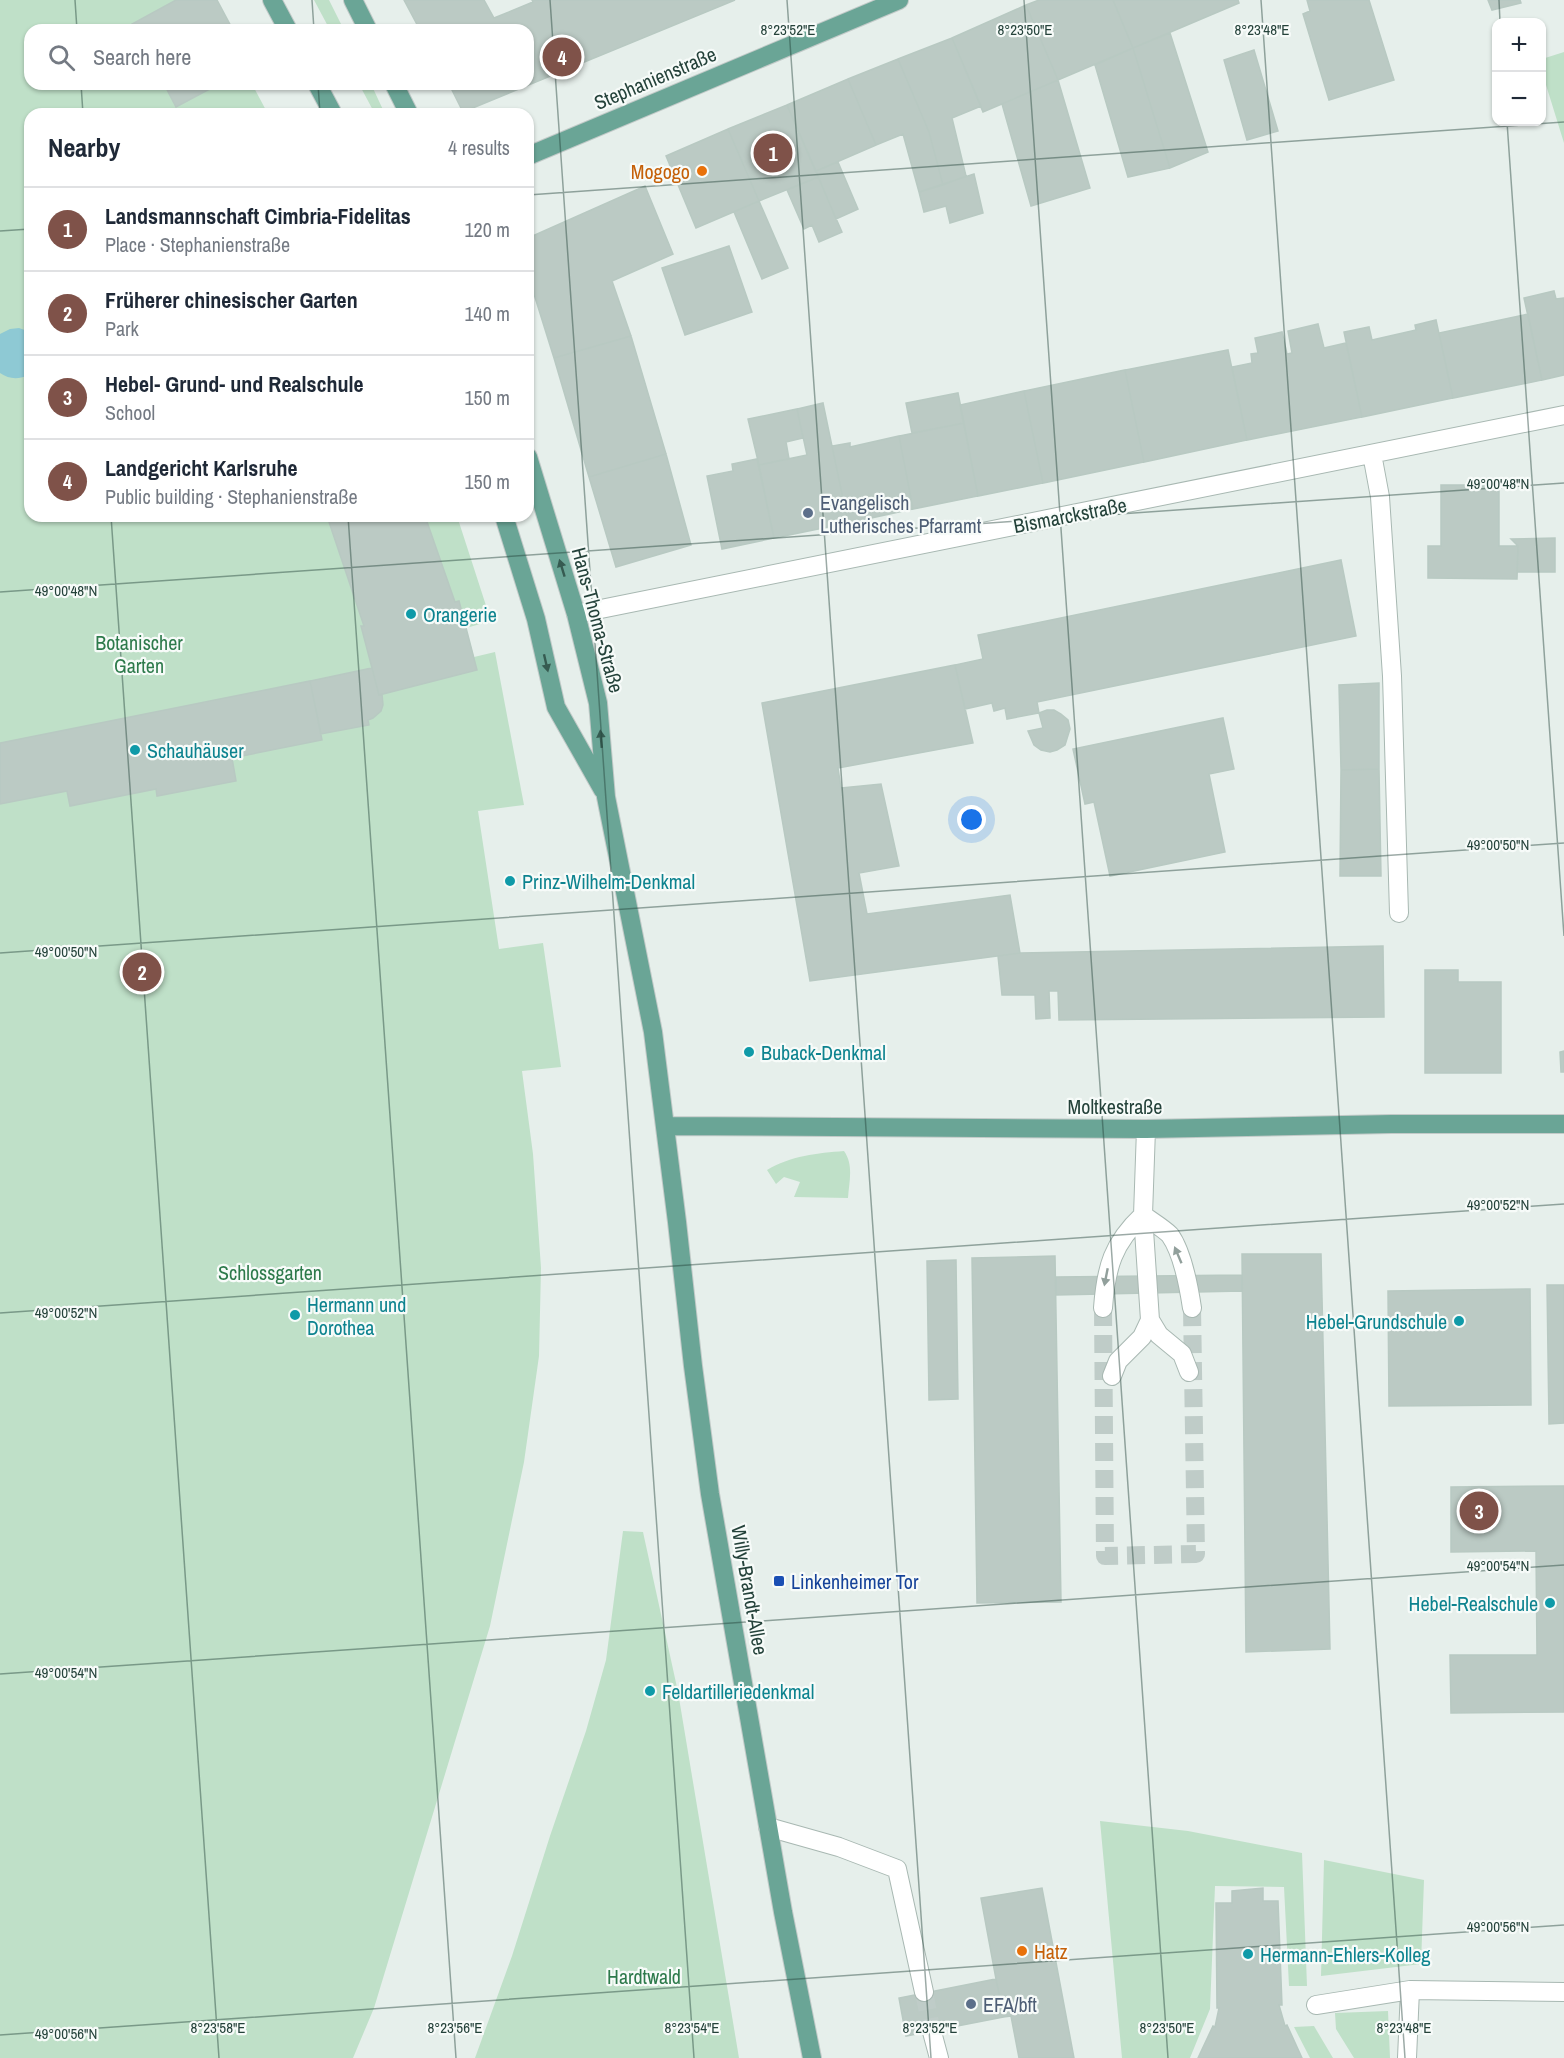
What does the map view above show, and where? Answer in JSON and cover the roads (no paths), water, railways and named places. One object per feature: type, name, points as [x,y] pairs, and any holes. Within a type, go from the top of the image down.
[{"type":"main road","points":[[272,0],[285,24]]},
{"type":"main road","points":[[353,0],[365,24]]},
{"type":"main road","name":"Stephanienstraße","points":[[534,153],[899,0]]},
{"type":"main road","points":[[320,90],[330,108]]},
{"type":"main road","points":[[397,90],[406,108]]},
{"type":"main road","name":"Hans-Thoma-Straße","points":[[534,477],[576,614],[598,703],[606,797],[653,1032],[666,1126]]},
{"type":"main road","name":"Hans-Thoma-Straße","points":[[506,522],[536,619],[556,707],[606,797]]},
{"type":"main road","name":"Moltkestraße","points":[[666,1126],[1146,1129],[1391,1124],[1564,1124]]},
{"type":"main road","name":"Willy-Brandt-Allee","points":[[666,1126],[710,1494],[783,1912],[812,2058]]},
{"type":"street","name":"Bismarckstraße","points":[[576,614],[1564,415]]},
{"type":"street","points":[[1372,454],[1380,497],[1392,676],[1399,913]]},
{"type":"street","points":[[1146,1129],[1143,1215],[1150,1320],[1158,1335],[1182,1354],[1189,1372]]},
{"type":"street","points":[[1143,1215],[1170,1235],[1189,1286],[1192,1308]]},
{"type":"street","points":[[1103,1308],[1106,1277],[1114,1250],[1128,1229],[1143,1215]]},
{"type":"street","points":[[1112,1376],[1118,1361],[1142,1336],[1150,1320]]},
{"type":"street","points":[[768,1827],[840,1847],[897,1869],[924,1992]]},
{"type":"street","points":[[1407,2058],[1410,1990]]},
{"type":"street","points":[[1316,2005],[1410,1990],[1564,1992]]},
{"type":"street","points":[[932,2032],[939,2058]]},
{"type":"water","points":[[10,329],[24,330],[24,376],[18,378],[11,378],[0,373],[0,334]]},
{"type":"tunnel","points":[[1103,1308],[1105,1556],[1196,1554],[1192,1308]]},
{"type":"tunnel","points":[[924,1992],[932,2032]]},
{"type":"place","name":"Landgericht Karlsruhe","points":[[562,57]]},
{"type":"place","name":"Landsmannschaft Cimbria-Fidelitas","points":[[773,153]]},
{"type":"place","name":"Mogogo","points":[[702,171]]},
{"type":"place","name":"Evangelisch Lutherisches Pfarramt","points":[[808,513]]},
{"type":"place","name":"Orangerie","points":[[411,614]]},
{"type":"place","name":"Schauhäuser","points":[[135,750]]},
{"type":"place","name":"Prinz-Wilhelm-Denkmal","points":[[510,881]]},
{"type":"place","name":"Früherer chinesischer Garten","points":[[142,972]]},
{"type":"place","name":"Buback-Denkmal","points":[[749,1052]]},
{"type":"place","name":"Hermann und Dorothea","points":[[295,1315]]},
{"type":"place","name":"Hebel-Grundschule","points":[[1459,1321]]},
{"type":"place","name":"Hebel- Grund- und Realschule","points":[[1479,1511]]},
{"type":"place","name":"Linkenheimer Tor","points":[[779,1581]]},
{"type":"place","name":"Hebel-Realschule","points":[[1550,1603]]},
{"type":"place","name":"Feldartilleriedenkmal","points":[[650,1691]]},
{"type":"place","name":"Hatz","points":[[1022,1951]]},
{"type":"place","name":"Hermann-Ehlers-Kolleg","points":[[1248,1954]]},
{"type":"place","name":"EFA/bft","points":[[971,2004]]},
{"type":"park label","name":"Botanischer Garten","points":[[139,654]]},
{"type":"park label","name":"Schlossgarten","points":[[270,1272]]},
{"type":"park label","name":"Hardtwald","points":[[644,1976]]}]
